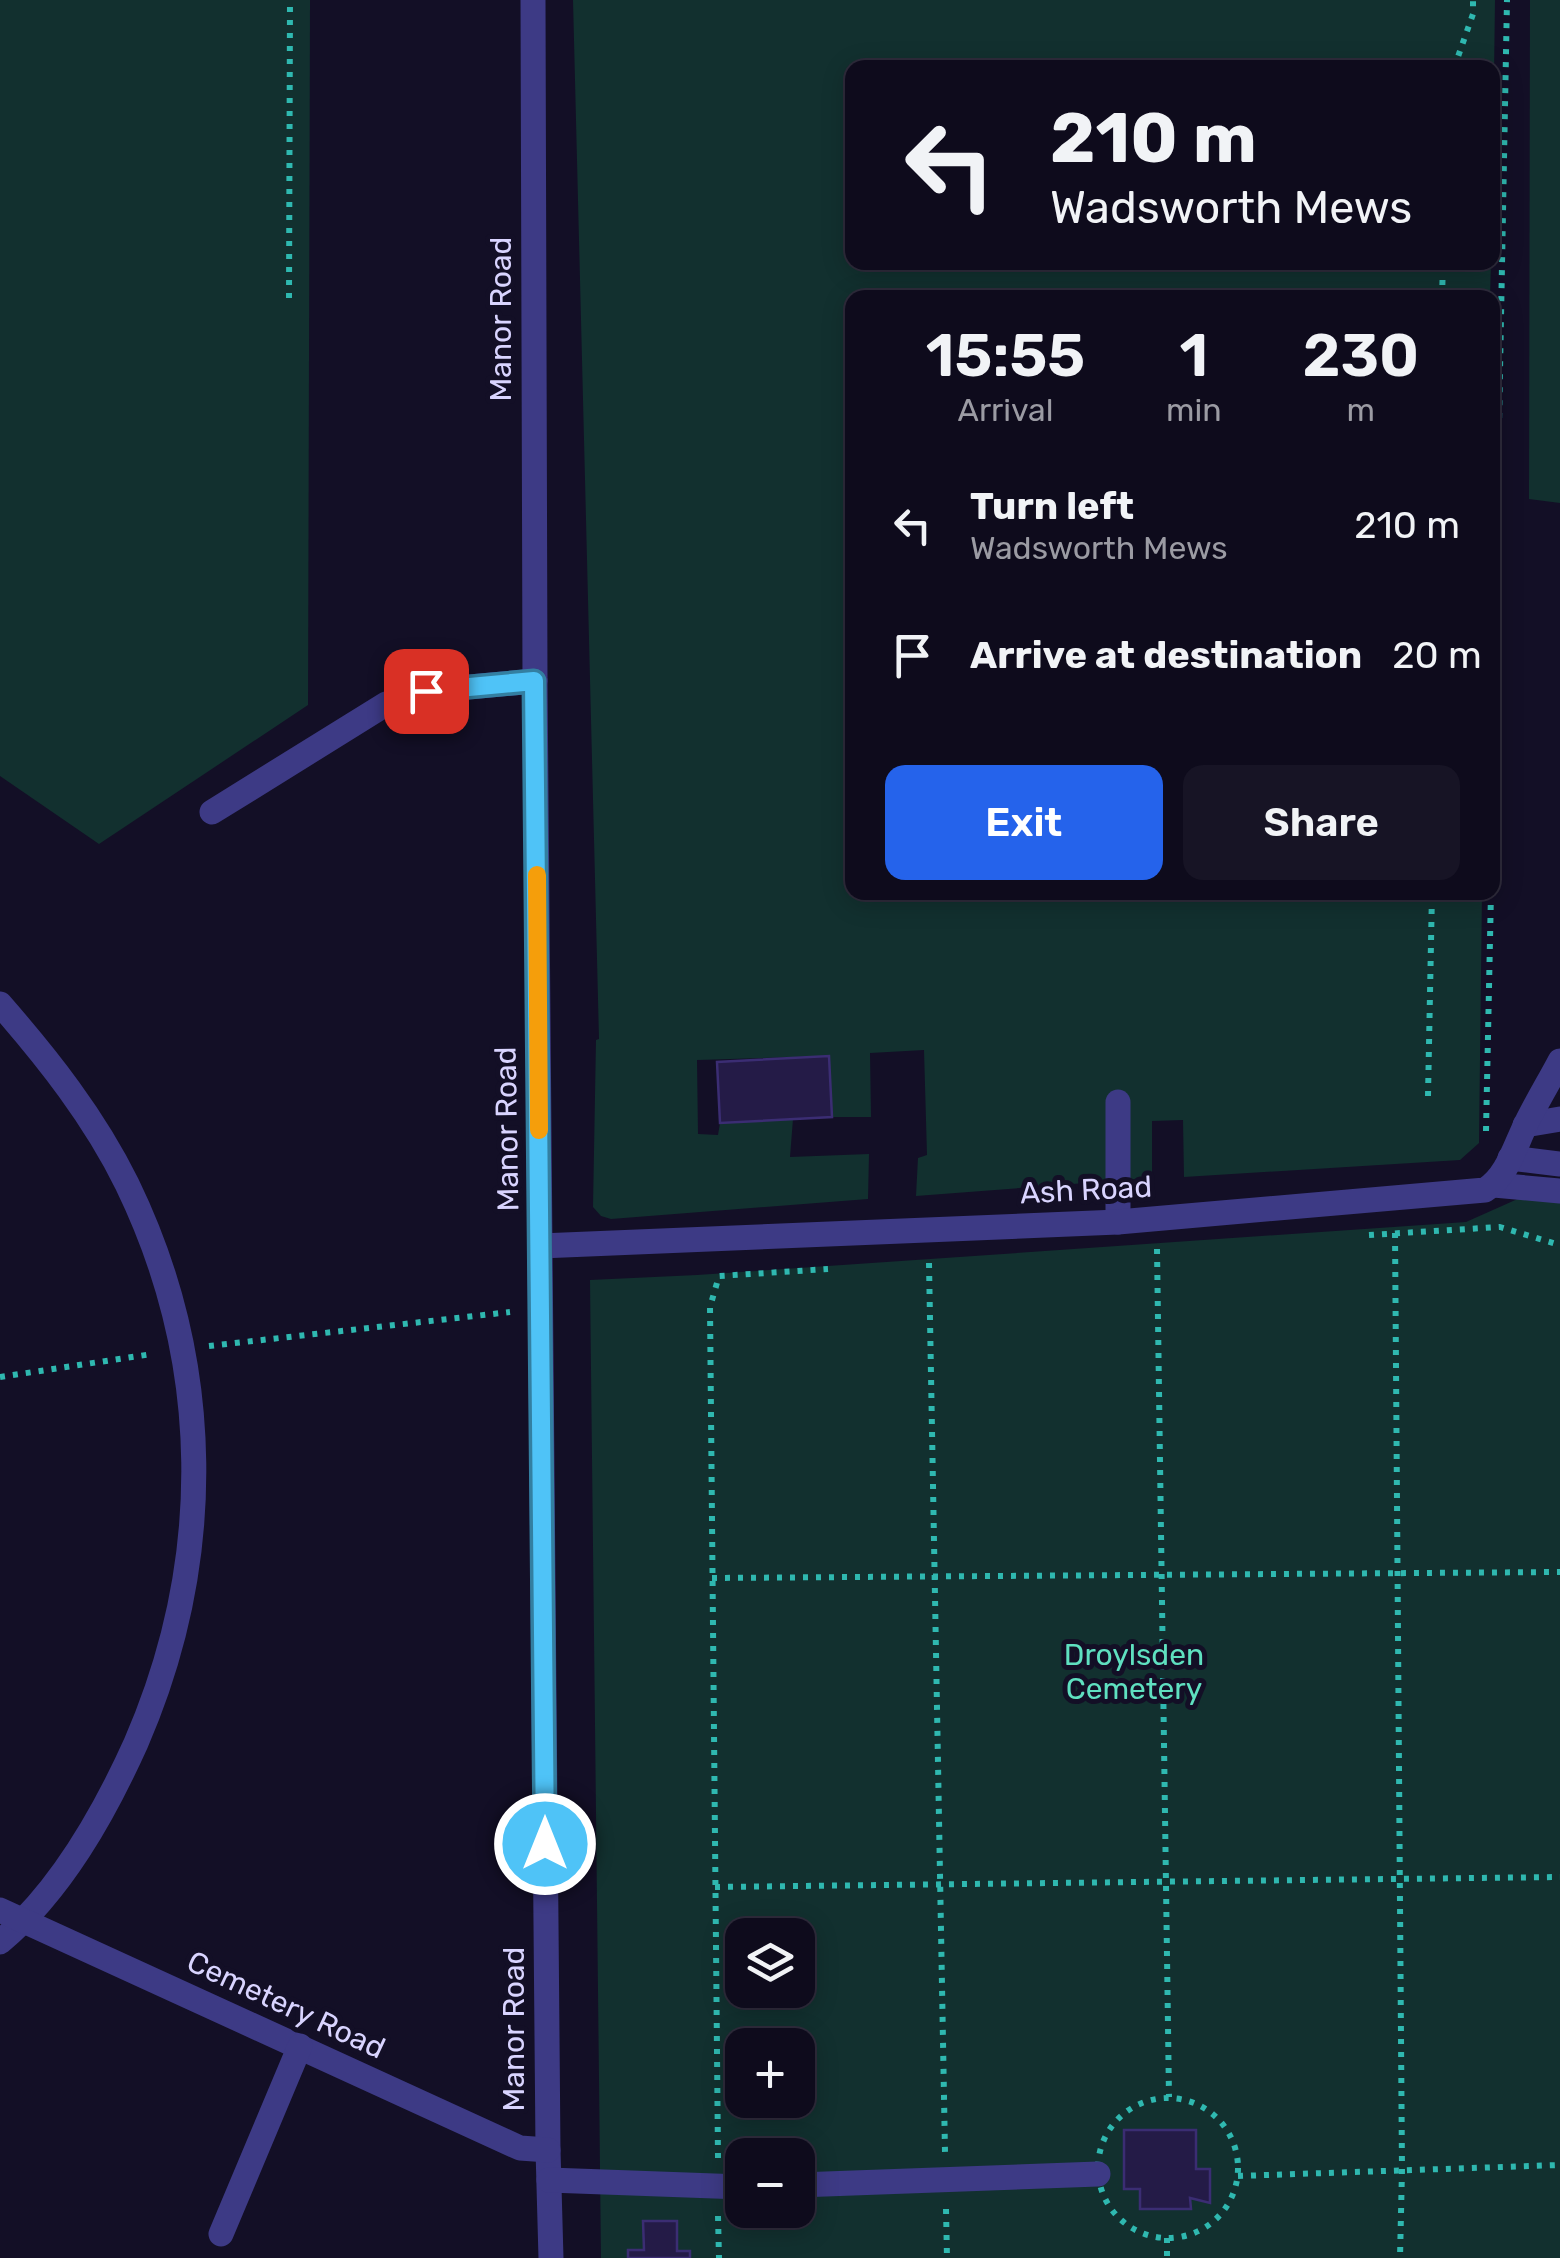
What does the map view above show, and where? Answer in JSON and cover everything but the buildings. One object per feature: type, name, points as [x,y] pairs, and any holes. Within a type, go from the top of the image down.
[{"type":"street","name":"Manor Road","points":[[533,0],[534,681],[551,2258]]},
{"type":"street","points":[[212,812],[386,704],[426,691],[534,681]]},
{"type":"street","points":[[0,1004],[47,1058],[127,1184],[159,1264],[184,1349],[195,1439],[189,1564],[163,1673],[120,1778],[85,1839],[25,1921],[0,1942]]},
{"type":"street","points":[[1489,1187],[1510,1158],[1560,1061]]},
{"type":"street","points":[[1118,1102],[1118,1222]]},
{"type":"street","points":[[1525,1126],[1560,1119]]},
{"type":"street","points":[[1510,1158],[1560,1164]]},
{"type":"street","name":"Ash Road","points":[[540,1246],[1118,1222],[1489,1187],[1560,1191]]},
{"type":"street","name":"Cemetery Road","points":[[0,1910],[520,2148],[548,2150]]},
{"type":"street","points":[[221,2234],[300,2046]]},
{"type":"street","points":[[815,2184],[1098,2174]]},
{"type":"street","points":[[549,2180],[725,2187]]},
{"type":"path","points":[[289,298],[290,0]]},
{"type":"path","points":[[1457,60],[1473,14],[1473,0]]},
{"type":"path","points":[[1500,371],[1507,0]]},
{"type":"path","points":[[1428,1096],[1432,900]]},
{"type":"path","points":[[1489,1187],[1491,900]]},
{"type":"path","points":[[1355,1236],[1500,1227],[1560,1245]]},
{"type":"path","points":[[1395,1233],[1400,2258]]},
{"type":"path","points":[[1156,1248],[1169,2097]]},
{"type":"path","points":[[947,2258],[928,1262],[948,1261]]},
{"type":"path","points":[[728,2138],[715,1888],[710,1306],[720,1276],[834,1268]]},
{"type":"path","points":[[0,1377],[184,1349],[541,1308]]},
{"type":"path","points":[[712,1578],[1560,1572]]},
{"type":"path","points":[[715,1888],[1560,1877]]},
{"type":"path","points":[[1169,2097],[1192,2101],[1213,2113],[1228,2131],[1237,2152],[1238,2176],[1222,2214],[1187,2236],[1146,2235],[1128,2226],[1113,2212],[1098,2174],[1100,2150],[1109,2129],[1125,2112],[1146,2101],[1169,2097]]},
{"type":"path","points":[[1238,2176],[1560,2165]]},
{"type":"path","points":[[719,2258],[725,2219]]},
{"type":"path","points":[[1167,2238],[1167,2258]]},
{"type":"green space","points":[[0,0],[310,0],[308,705],[99,844],[0,776]]},
{"type":"green space","points":[[573,0],[1495,0],[1494,60],[845,60],[845,270],[1491,270],[1490,290],[845,290],[845,900],[1482,900],[1479,1143],[1460,1160],[1184,1177],[1183,1120],[1152,1121],[1152,1178],[916,1196],[918,1158],[927,1155],[924,1050],[870,1053],[871,1117],[832,1117],[828,1056],[697,1060],[698,1134],[718,1135],[720,1123],[793,1119],[790,1157],[869,1154],[868,1199],[611,1219],[601,1216],[593,1207],[599,1039]]},
{"type":"green space","points":[[1530,0],[1560,0],[1560,503],[1529,499]]},
{"type":"green space","name":"Droylsden Cemetery","points":[[1531,1193],[1560,1197],[1560,2258],[601,2258],[590,1280],[1466,1222]]},
{"type":"slow traffic","points":[[537,875],[539,1130]]},
{"type":"route","points":[[426,691],[534,681],[545,1844]]}]
